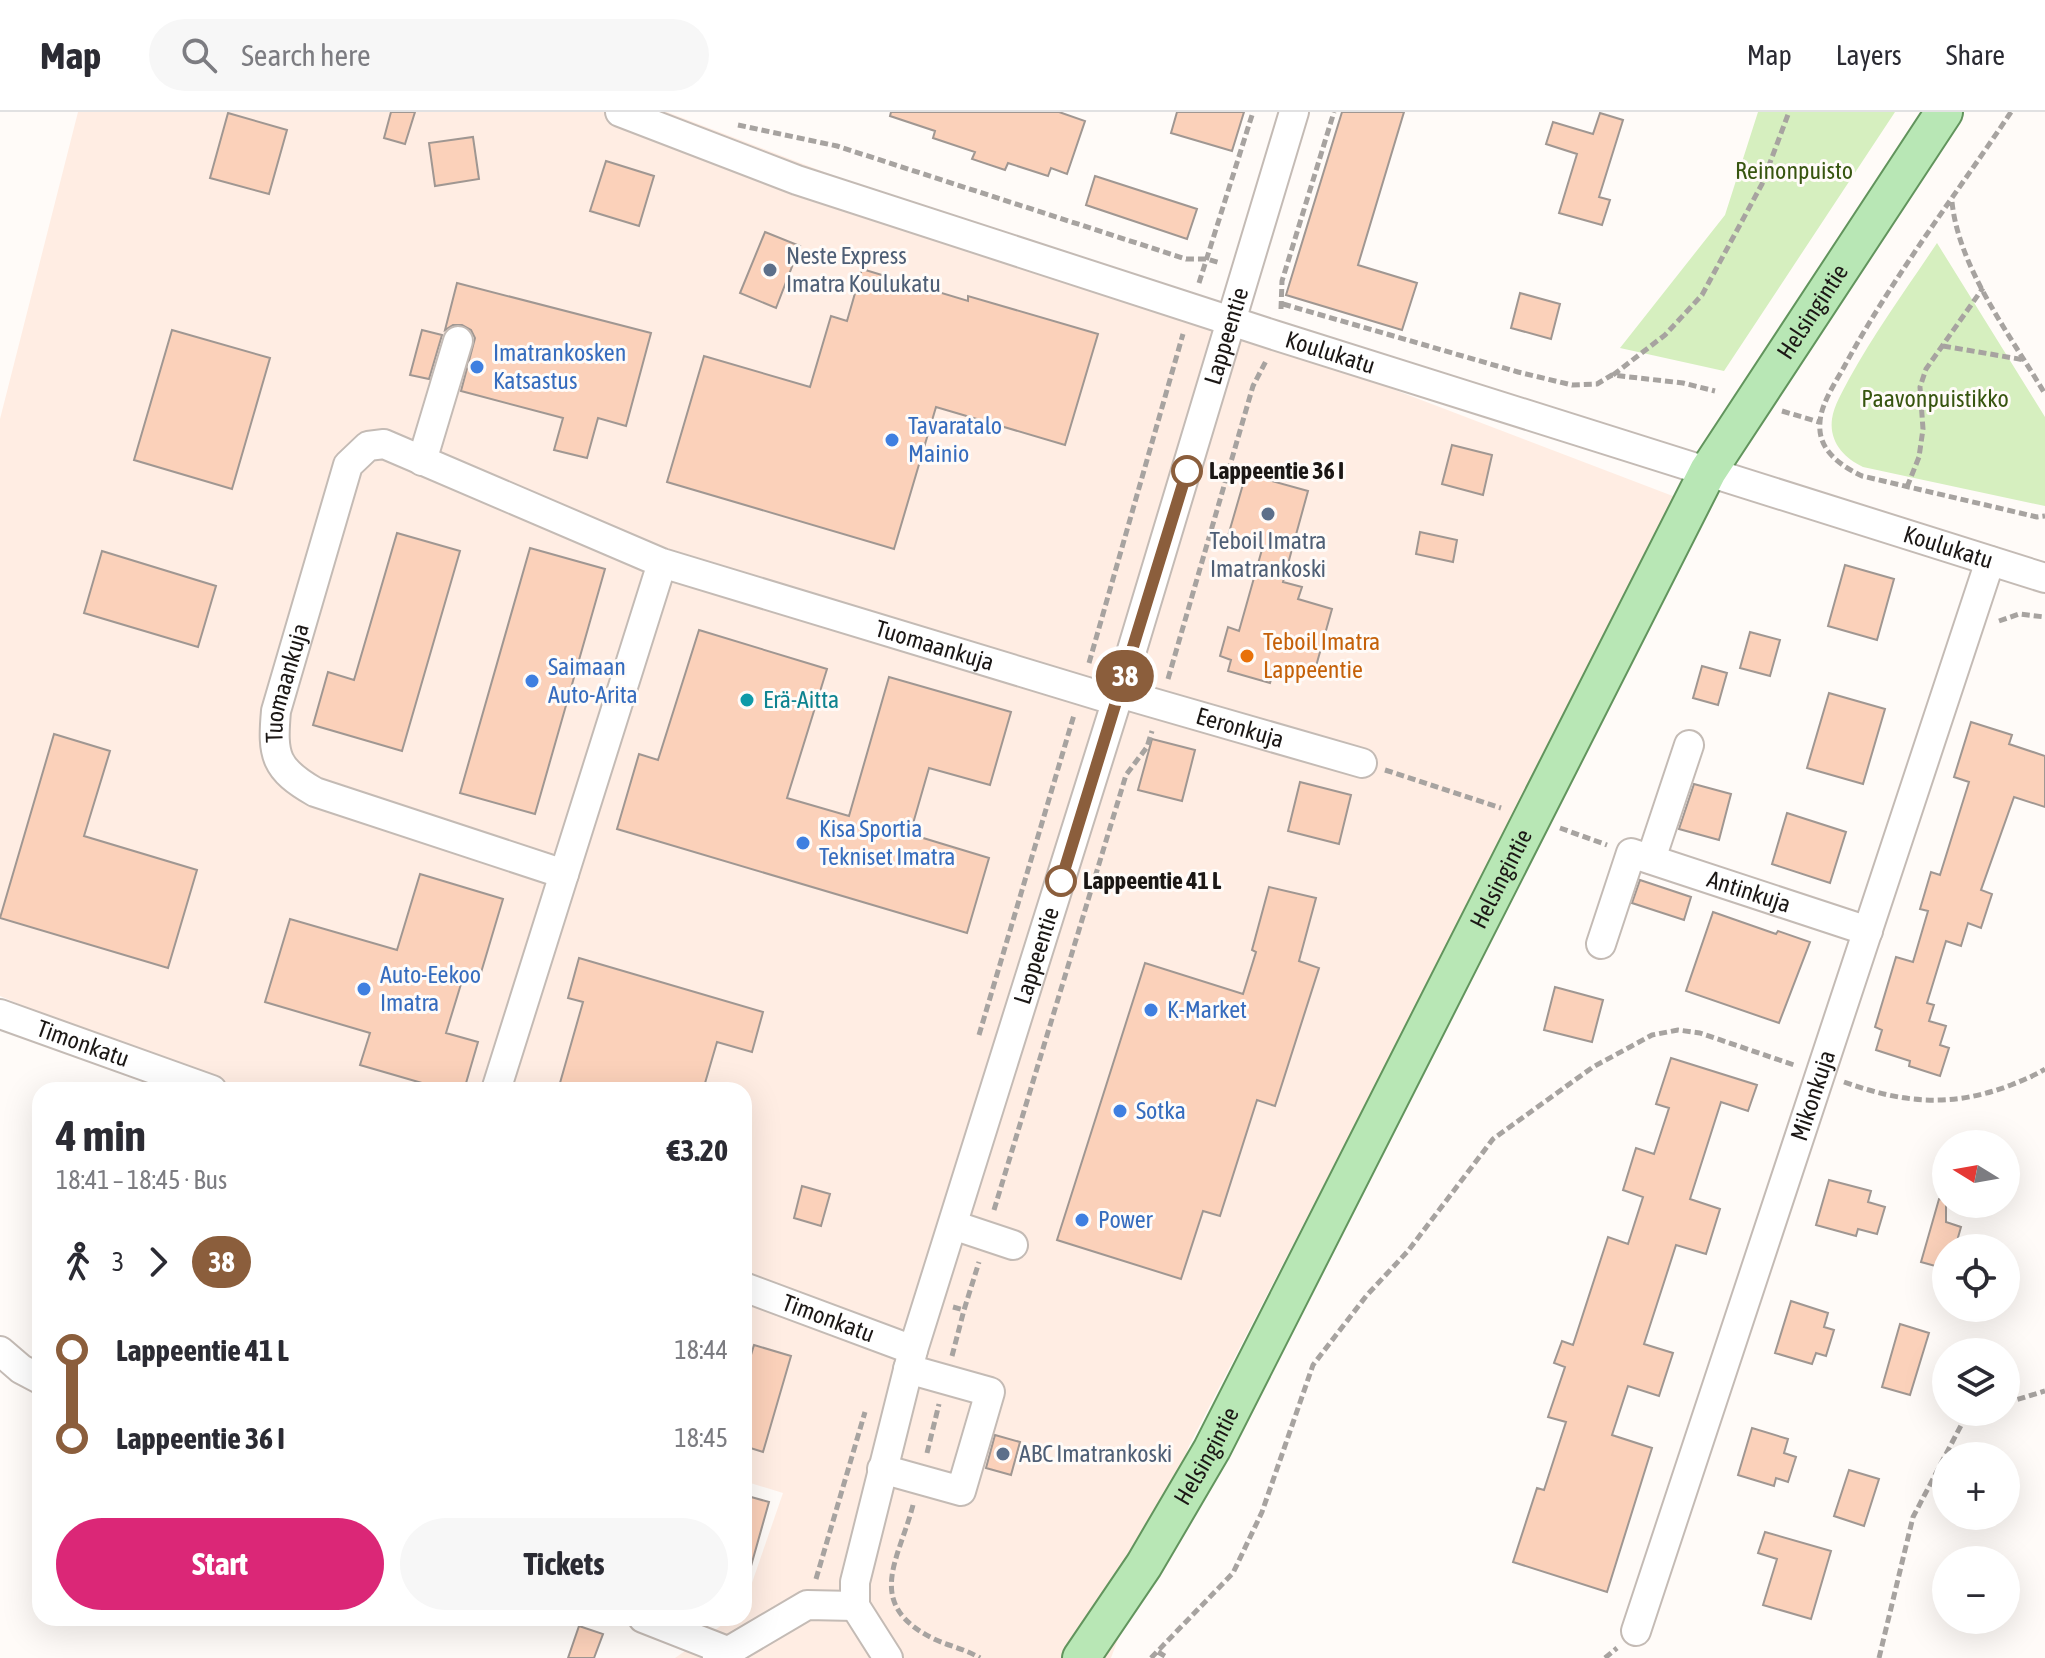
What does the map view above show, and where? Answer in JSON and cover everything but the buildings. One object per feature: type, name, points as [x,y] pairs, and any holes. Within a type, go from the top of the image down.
[{"type":"main road","name":"Helsingintie","points":[[1081,1658],[1144,1565],[1212,1449],[1708,471],[1944,112]]},
{"type":"street","name":"Koulukatu","points":[[620,112],[797,180],[1274,335],[1990,561],[2041,571]]},
{"type":"street","name":"Lappeentie","points":[[855,1606],[855,1582],[911,1360],[1118,697],[1294,112]]},
{"type":"street","points":[[422,461],[458,341]]},
{"type":"street","name":"Tuomaankuja","points":[[564,874],[315,792],[289,777],[273,747],[276,711],[348,465],[368,446],[384,444],[662,563],[1081,690],[1118,697]]},
{"type":"street","name":"Mikonkuja","points":[[1636,1631],[1990,561]]},
{"type":"street","points":[[499,1082],[662,563]]},
{"type":"street","name":"Eeronkuja","points":[[1118,697],[1161,705],[1362,763]]},
{"type":"street","points":[[1601,944],[1689,745]]},
{"type":"street","name":"Antinkuja","points":[[1641,856],[1868,931]]},
{"type":"street","name":"Timonkatu","points":[[0,1014],[190,1082]]},
{"type":"street","points":[[953,1225],[1000,1241]]},
{"type":"street","name":"Timonkatu","points":[[752,1290],[990,1392],[961,1491],[882,1469]]},
{"type":"street","points":[[0,1351],[32,1375]]},
{"type":"street","points":[[661,1626],[722,1654],[807,1605],[855,1606],[888,1658]]},
{"type":"path","points":[[978,1038],[1191,307],[1253,112]]},
{"type":"path","points":[[929,1299],[964,1310],[1000,1241],[1126,775],[1147,747],[1161,705],[1253,386],[1265,364],[1274,335],[1283,304],[1282,281],[1334,112]]},
{"type":"path","points":[[1283,304],[1504,368],[1572,385],[1597,384],[1665,335],[1702,295],[1762,184],[1789,112]]},
{"type":"path","points":[[2011,112],[1863,332],[1831,391],[1819,422],[1829,453],[1843,467],[1862,476],[2037,517],[2045,516]]},
{"type":"path","points":[[737,125],[837,146],[1186,259],[1207,259]]},
{"type":"path","points":[[1952,200],[1955,228],[1983,288],[2045,394]]},
{"type":"path","points":[[1907,487],[1919,457],[1923,429],[1920,387],[1926,369],[1983,288]]},
{"type":"path","points":[[1943,346],[2025,360]]},
{"type":"path","points":[[1612,375],[1683,383],[1715,391]]},
{"type":"path","points":[[1777,410],[1819,422]]},
{"type":"path","points":[[1965,639],[1986,626],[2019,614],[2045,617]]},
{"type":"path","points":[[1362,763],[1641,856]]},
{"type":"path","points":[[1151,1658],[1233,1573],[1262,1512],[1313,1365],[1367,1295],[1408,1251],[1493,1139],[1593,1067],[1652,1035],[1678,1030],[1700,1033],[1892,1096],[1920,1101],[1952,1101],[1985,1095],[2045,1069]]},
{"type":"path","points":[[2020,1399],[2045,1391]]},
{"type":"path","points":[[807,1605],[841,1501],[869,1399]]},
{"type":"path","points":[[1879,1658],[1913,1517],[1961,1426]]},
{"type":"path","points":[[1158,1652],[1168,1658]]},
{"type":"shaded area","points":[[78,112],[667,112],[1678,498],[1189,1446],[1111,1658],[675,1658],[721,1626],[752,1626],[752,1583],[783,1493],[752,1483],[752,1082],[202,1082],[0,996],[0,419]]},
{"type":"green space","name":"Reinonpuisto","points":[[1758,112],[1895,112],[1724,371],[1620,348],[1725,215]]},
{"type":"green space","name":"Paavonpuistikko","points":[[1937,243],[2045,417],[2045,506],[1863,467],[1844,454],[1835,442],[1832,419],[1842,393],[1870,344]]},
{"type":"bus line","name":"38","points":[[1061,881],[1187,471]]},
{"type":"place","name":"Neste Express Imatra Koulukatu","points":[[770,270]]},
{"type":"place","name":"Imatrankosken Katsastus","points":[[477,367]]},
{"type":"place","name":"Tavaratalo Mainio","points":[[892,440]]},
{"type":"place","name":"Lappeentie 36 I","points":[[1187,471]]},
{"type":"place","name":"Teboil Imatra Imatrankoski","points":[[1268,514]]},
{"type":"place","name":"Teboil Imatra Lappeentie","points":[[1247,656]]},
{"type":"place","name":"Saimaan Auto-Arita","points":[[532,681]]},
{"type":"place","name":"Erä-Aitta","points":[[747,700]]},
{"type":"place","name":"Kisa Sportia Tekniset Imatra","points":[[803,843]]},
{"type":"place","name":"Lappeentie 41 L","points":[[1061,881]]},
{"type":"place","name":"Auto-Eekoo Imatra","points":[[364,989]]},
{"type":"place","name":"K-Market","points":[[1151,1010]]},
{"type":"place","name":"Sotka","points":[[1120,1111]]},
{"type":"place","name":"Power","points":[[1082,1220]]},
{"type":"place","name":"ABC Imatrankoski","points":[[1003,1454]]}]
